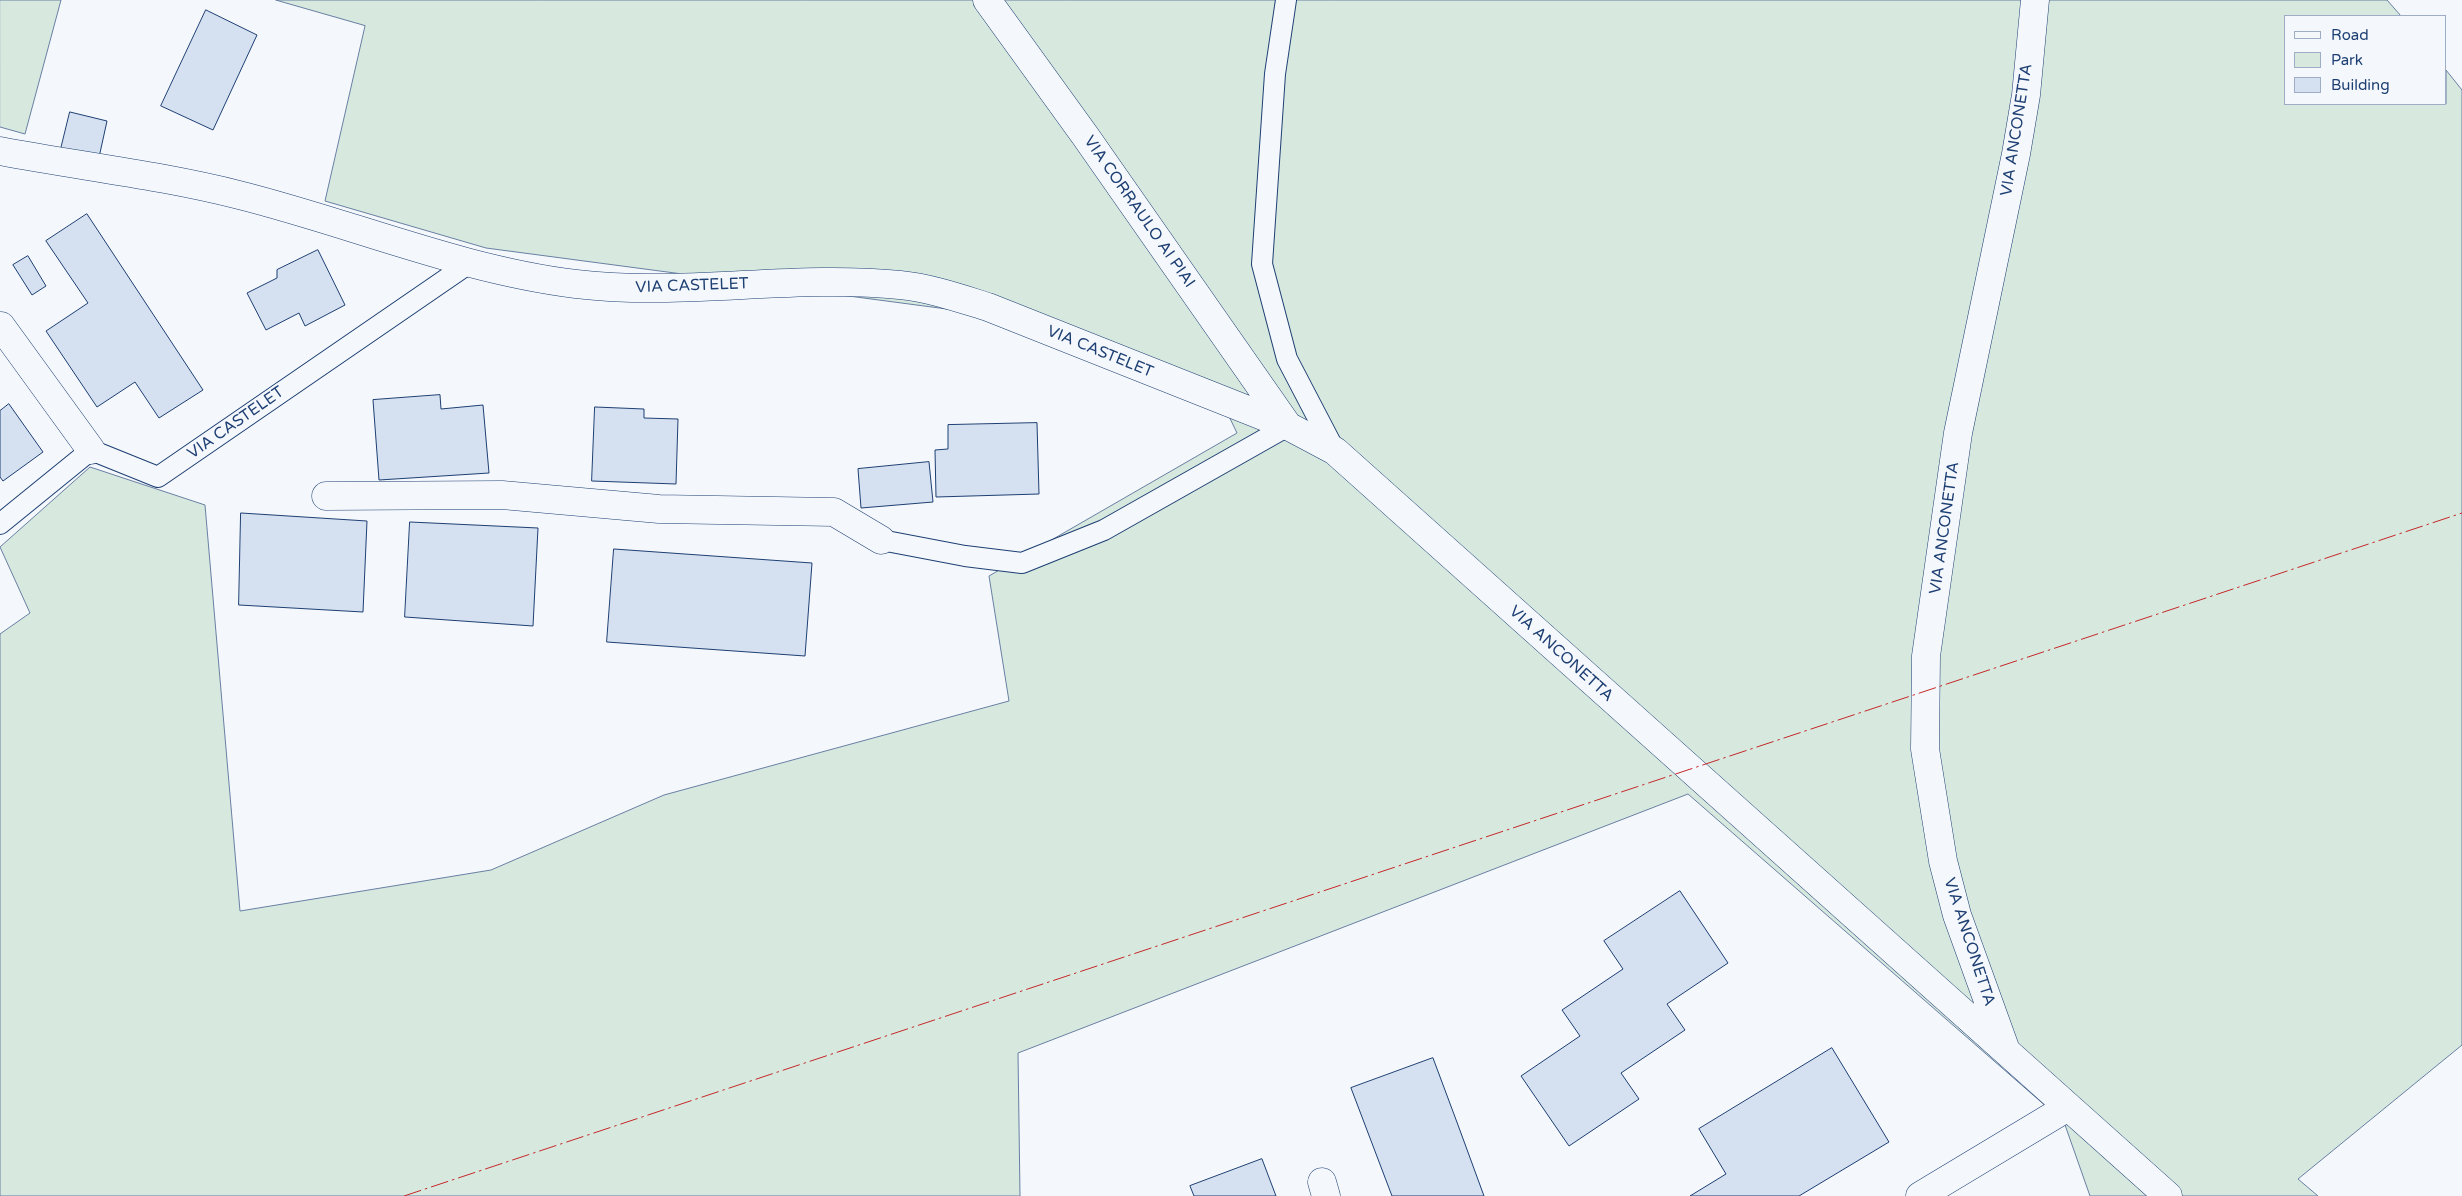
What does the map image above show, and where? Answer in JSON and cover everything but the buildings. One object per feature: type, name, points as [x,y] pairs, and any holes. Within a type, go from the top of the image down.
[{"type":"street","name":"VIA CORRAULO AI PIAI","points":[[987,0],[1086,137],[1288,426]]},
{"type":"street","name":"VIA ANCONETTA","points":[[2007,1052],[1957,915],[1943,862],[1925,749],[1926,656],[1958,433],[2018,144],[2026,95],[2035,0]]},
{"type":"street","name":"VIA CASTELET","points":[[0,150],[197,185],[240,195],[471,262],[576,284],[633,289],[688,289],[804,281],[902,285],[988,307],[1288,426]]},
{"type":"street","points":[[0,327],[91,450]]},
{"type":"street","name":"VIA ANCONETTA","points":[[1288,426],[1335,451],[2168,1196]]},
{"type":"street","points":[[326,496],[502,495],[659,508],[834,512],[881,540]]},
{"type":"street","points":[[1920,1196],[2068,1107]]},
{"type":"lane","points":[[1286,0],[1275,74],[1262,264],[1287,359],[1335,451]]},
{"type":"lane","name":"VIA CASTELET","points":[[91,450],[158,478],[471,262]]},
{"type":"lane","points":[[881,540],[965,556],[1022,563],[1104,530],[1288,426]]},
{"type":"lane","points":[[0,524],[91,450]]},
{"type":"green space","points":[[0,0],[61,0],[25,134],[0,127]]},
{"type":"green space","points":[[276,0],[2387,0],[2400,15],[2284,15],[2284,105],[2447,105],[2447,71],[2462,90],[2462,1045],[2298,1179],[2318,1196],[2090,1196],[2064,1122],[1688,794],[1018,1053],[1020,1196],[0,1196],[0,634],[30,613],[0,547],[90,467],[205,505],[240,911],[491,870],[664,795],[1009,701],[989,576],[1237,433],[1212,381],[1045,322],[486,248],[325,201],[365,26]]},
{"type":"power","points":[[404,1196],[2462,513]]}]
